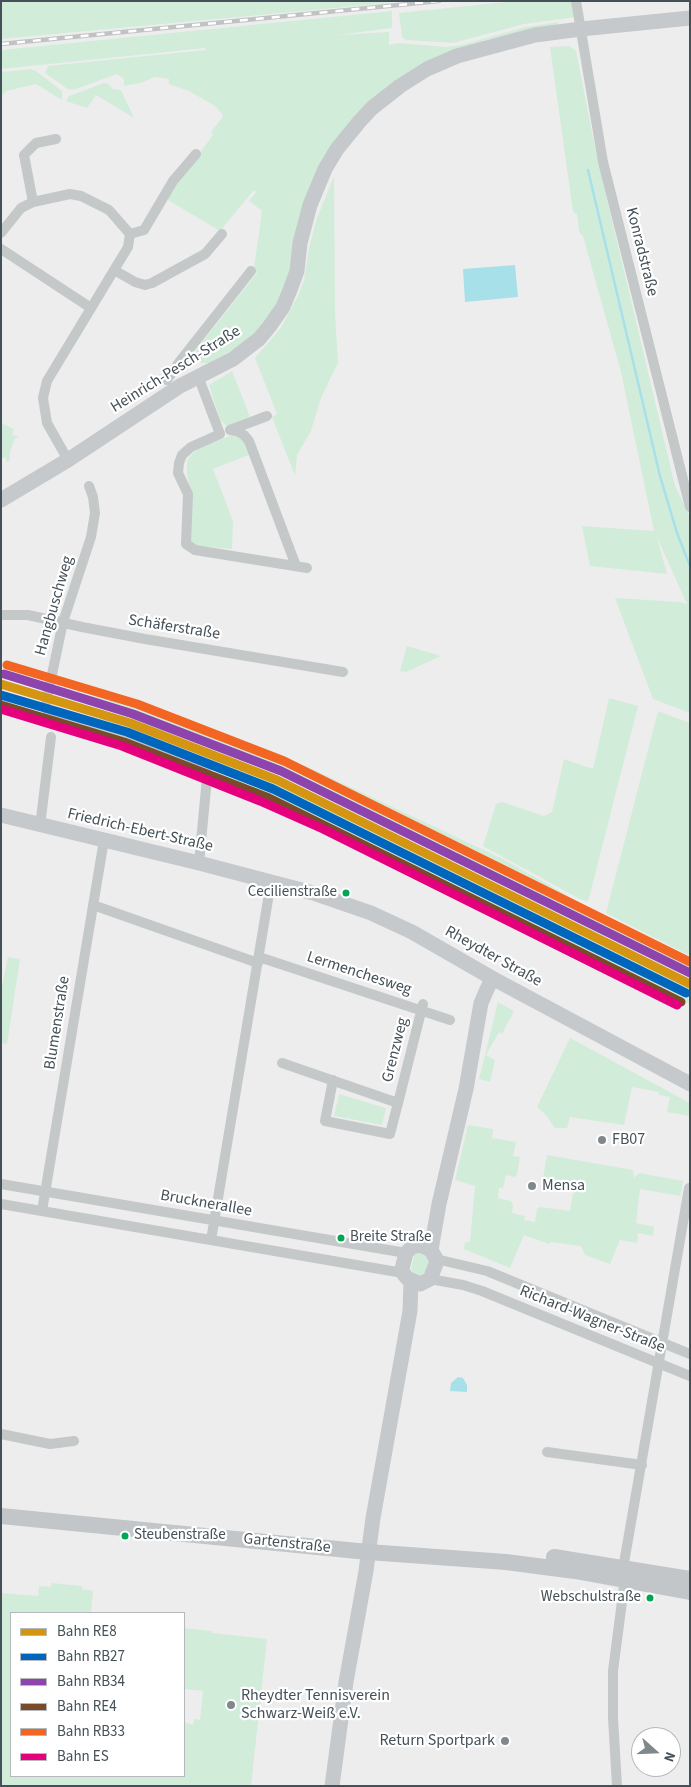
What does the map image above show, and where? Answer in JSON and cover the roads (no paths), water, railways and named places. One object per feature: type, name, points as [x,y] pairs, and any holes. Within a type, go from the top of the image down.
[{"type":"main road","name":"Gartenstraße","points":[[1,1508],[506,1562],[542,1561],[624,1570]]},
{"type":"main road","name":"Gartenstraße","points":[[1,1516],[369,1547]]},
{"type":"main road","points":[[624,1570],[690,1579]]},
{"type":"main road","points":[[624,1570],[690,1592]]},
{"type":"street","name":"Konradstraße","points":[[577,6],[603,162],[690,507]]},
{"type":"street","name":"Heinrich-Pesch-Straße","points":[[1,500],[68,460],[180,386],[233,359],[269,328],[283,307],[297,271],[300,242],[310,206],[317,187],[337,149],[372,108],[408,81],[427,69],[469,52],[535,35],[690,18]]},
{"type":"street","points":[[34,202],[24,154],[36,144],[56,139]]},
{"type":"street","points":[[130,234],[144,230],[173,181],[196,154]]},
{"type":"street","points":[[1,233],[21,208],[34,202],[70,194],[81,196],[108,210],[130,234]]},
{"type":"street","points":[[68,460],[47,423],[43,398],[47,381],[128,247],[130,234]]},
{"type":"street","points":[[114,270],[135,282],[145,285],[152,283],[205,254],[222,234]]},
{"type":"street","points":[[1,249],[91,308]]},
{"type":"street","name":"Heinrich-Pesch-Straße","points":[[167,380],[251,271]]},
{"type":"street","points":[[198,376],[225,432]]},
{"type":"street","points":[[267,416],[191,447],[182,455],[178,473],[188,494],[186,544],[195,550],[307,568]]},
{"type":"street","points":[[225,432],[237,431],[244,434],[249,441],[296,566]]},
{"type":"street","name":"Hangbuschweg","points":[[89,486],[93,497],[95,513],[91,537],[63,622],[45,706],[50,713],[127,738],[203,766],[207,771],[207,778],[199,863]]},
{"type":"street","name":"Schäferstraße","points":[[1,615],[28,615],[145,639],[256,656],[342,672]]},
{"type":"street","points":[[40,826],[51,737]]},
{"type":"street","name":"Friedrich-Ebert-Straße","points":[[1,815],[271,882]]},
{"type":"street","name":"Blumenstraße","points":[[42,1211],[104,840]]},
{"type":"street","points":[[211,1240],[271,882]]},
{"type":"street","name":"Rheydter Straße","points":[[271,882],[343,902],[412,932],[492,978],[690,1084]]},
{"type":"street","name":"Lermenchesweg","points":[[93,905],[259,960],[422,1007],[450,1020]]},
{"type":"street","points":[[1,1204],[211,1240],[416,1279],[435,1270],[429,1251],[430,1219],[439,1204],[466,1089],[481,1003],[492,978]]},
{"type":"street","name":"Grenzweg","points":[[333,1080],[325,1121],[390,1134],[422,1007]]},
{"type":"street","name":"Grenzweg","points":[[282,1063],[398,1102]]},
{"type":"street","name":"Brucknerallee","points":[[1,1184],[406,1253]]},
{"type":"street","points":[[617,1786],[613,1718],[613,1671],[624,1570],[689,1188]]},
{"type":"street","points":[[332,1786],[346,1682],[410,1311],[414,1303],[416,1279],[402,1264],[406,1253],[412,1247],[429,1251]]},
{"type":"street","name":"Richard-Wagner-Straße","points":[[429,1251],[487,1271],[690,1354]]},
{"type":"street","name":"Richard-Wagner-Straße","points":[[416,1279],[463,1285],[482,1291],[690,1376]]},
{"type":"street","points":[[1,1434],[50,1444],[74,1441]]},
{"type":"street","points":[[547,1452],[642,1466]]},
{"type":"water","points":[[515,265],[518,297],[465,302],[463,269]]},
{"type":"water","points":[[458,1377],[463,1378],[467,1385],[467,1392],[450,1391],[451,1383]]},
{"type":"waterway","points":[[588,170],[660,476],[677,533],[690,566]]},
{"type":"railway","points":[[1,44],[439,1]]},
{"type":"rail line","name":"RB33","points":[[7,665],[137,704],[284,761],[690,962]]},
{"type":"rail line","name":"RB34","points":[[4,674],[133,714],[281,771],[690,973]]},
{"type":"rail line","name":"RE8","points":[[1,684],[130,723],[277,780],[690,984]]},
{"type":"rail line","name":"RB27","points":[[1,695],[127,732],[273,789],[686,993]]},
{"type":"rail line","name":"RE4","points":[[1,705],[124,742],[269,798],[681,1002]]},
{"type":"rail line","name":"ES","points":[[1,709],[122,746],[260,801],[323,829],[677,1005]]},
{"type":"place","name":"Cecilienstraße","points":[[346,893]]},
{"type":"place","name":"FB07","points":[[602,1140]]},
{"type":"place","name":"Mensa","points":[[532,1186]]},
{"type":"place","name":"Breite Straße","points":[[341,1238]]},
{"type":"place","name":"Steubenstraße","points":[[125,1536]]},
{"type":"place","name":"Webschulstraße","points":[[650,1598]]},
{"type":"place","name":"Rheydter Tennisverein Schwarz-Weiß e.V.","points":[[231,1705]]},
{"type":"place","name":"Return Sportpark","points":[[505,1741]]}]
